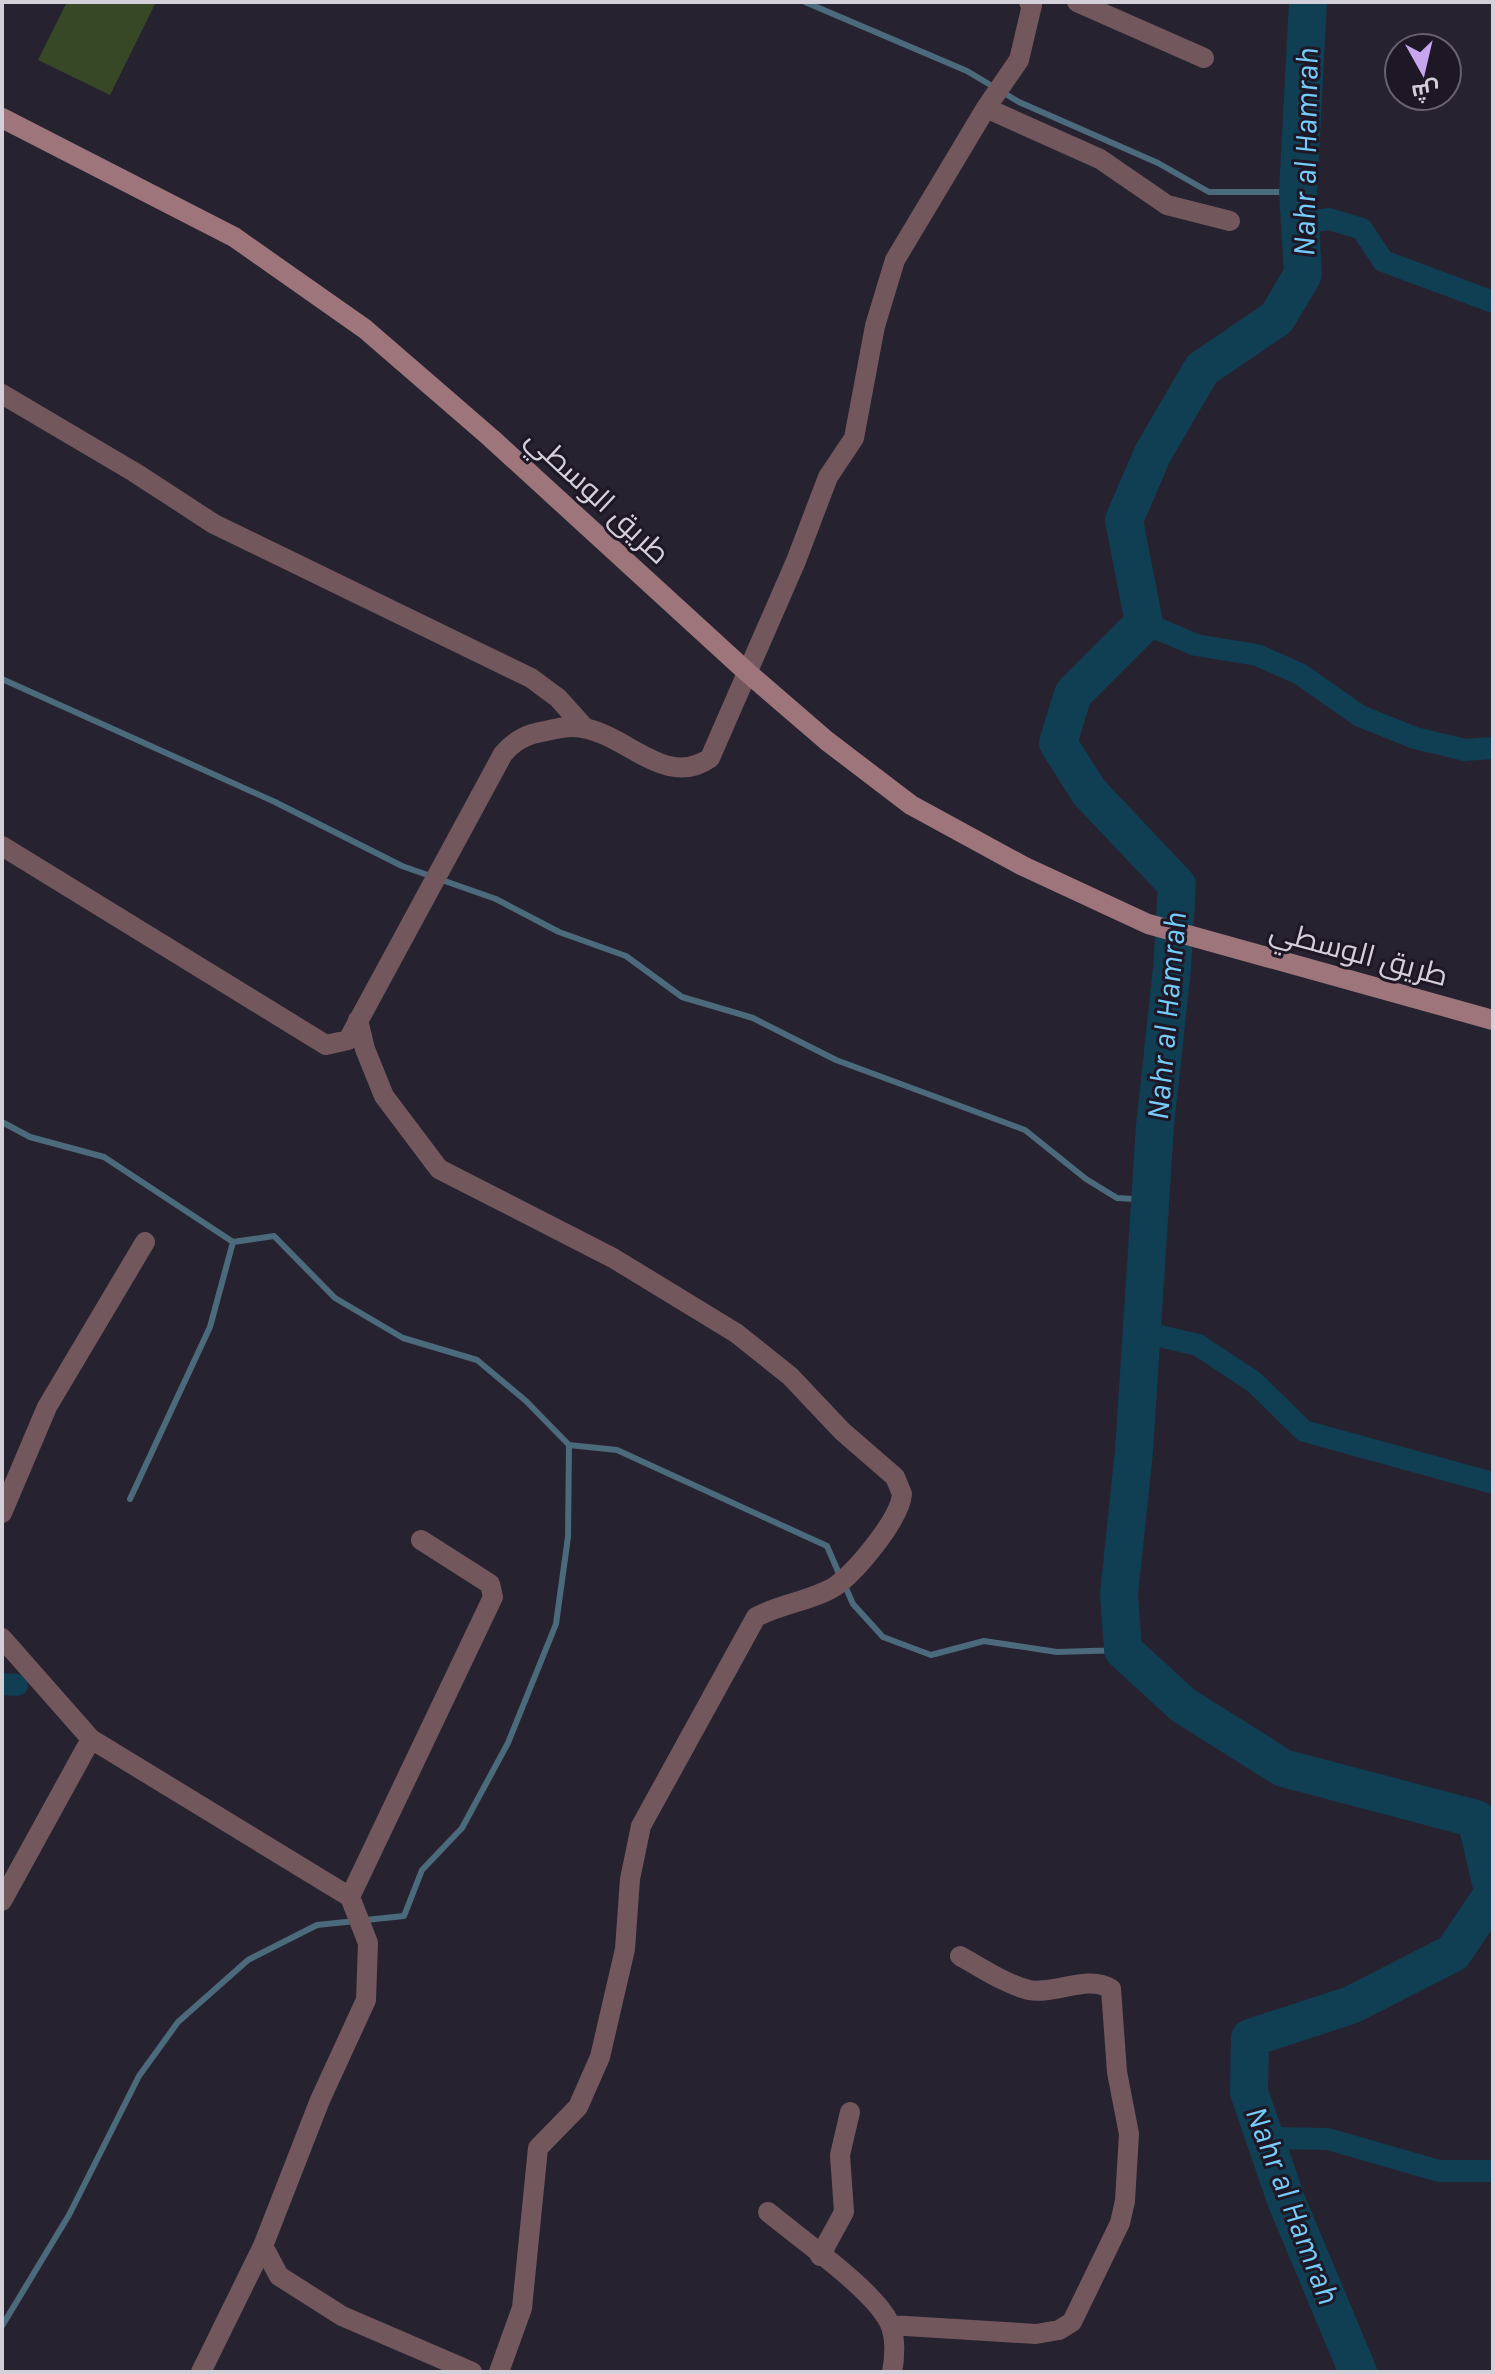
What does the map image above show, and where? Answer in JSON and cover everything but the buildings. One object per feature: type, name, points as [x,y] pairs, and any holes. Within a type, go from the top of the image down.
[{"type":"main road","name":"طريق الوسطي","points":[[2,118],[221,230],[306,284],[365,329],[491,438],[748,673],[827,741],[911,805],[1023,866],[1148,924],[1493,1020]]},
{"type":"street","points":[[1077,2],[1204,58]]},
{"type":"street","points":[[2,394],[134,472],[214,524],[531,678],[558,698],[585,728],[669,767],[699,766],[710,758],[748,673],[828,477],[854,438],[875,326],[895,260],[986,108],[1019,60],[1032,3]]},
{"type":"street","points":[[986,108],[1100,159],[1167,205],[1230,221]]},
{"type":"street","points":[[2,846],[326,1045],[348,1040],[503,754],[513,742],[541,731],[585,728]]},
{"type":"street","points":[[358,1020],[365,1049],[384,1096],[439,1169],[613,1258],[700,1309],[770,1359],[842,1431],[895,1477],[901,1487],[902,1500],[873,1548],[837,1585],[756,1617],[641,1826],[630,1879],[625,1949],[600,2057],[578,2107],[538,2148],[522,2308],[499,2372]]},
{"type":"street","points":[[2,1513],[47,1407],[145,1242]]},
{"type":"street","points":[[355,1904],[493,1597],[490,1584],[421,1540]]},
{"type":"street","points":[[2,1638],[91,1739],[355,1904],[368,1943],[366,2000],[320,2100],[263,2246],[201,2372]]},
{"type":"street","points":[[2,1901],[91,1739]]},
{"type":"street","points":[[890,2325],[1036,2334],[1059,2330],[1072,2322],[1081,2306],[1120,2223],[1125,2201],[1129,2134],[1117,2072],[1111,1989],[1105,1985],[1086,1984],[1058,1990],[1028,1990],[960,1956]]},
{"type":"street","points":[[820,2256],[844,2212],[840,2155],[850,2112]]},
{"type":"street","points":[[768,2212],[878,2304],[890,2325],[894,2358],[892,2372]]},
{"type":"street","points":[[263,2246],[279,2276],[342,2316],[472,2372]]},
{"type":"green space","points":[[67,2],[156,2],[110,95],[38,60]]},
{"type":"waterway","points":[[805,2],[967,71],[1019,102],[1158,163],[1209,192],[1298,192]]},
{"type":"waterway","name":"Nahr al Hamrah","points":[[1308,2],[1298,192],[1303,274],[1277,318],[1202,369],[1153,453],[1124,520],[1144,623],[1073,694],[1058,743],[1089,792],[1177,885],[1172,969],[1155,1126],[1134,1451],[1119,1594],[1123,1650],[1183,1705],[1283,1768],[1476,1819],[1493,1891]]},
{"type":"waterway","points":[[1300,223],[1329,219],[1362,229],[1383,261],[1493,302]]},
{"type":"waterway","points":[[1144,623],[1196,645],[1257,655],[1300,674],[1360,716],[1415,738],[1465,750],[1493,748]]},
{"type":"waterway","points":[[2,679],[275,802],[402,866],[496,899],[559,932],[626,956],[682,997],[753,1018],[836,1060],[1025,1130],[1086,1179],[1117,1198],[1151,1200]]},
{"type":"waterway","points":[[2,1122],[30,1137],[104,1157],[233,1242],[274,1236],[335,1298],[403,1338],[477,1360],[526,1401],[569,1445],[617,1450],[827,1546],[840,1576]]},
{"type":"waterway","points":[[130,1499],[210,1327],[233,1242]]},
{"type":"waterway","points":[[1142,1332],[1198,1345],[1254,1382],[1304,1431],[1493,1483]]},
{"type":"waterway","points":[[2,2326],[69,2215],[139,2076],[178,2022],[248,1960],[317,1925],[404,1916],[422,1870],[462,1828],[508,1743],[556,1624],[568,1537],[569,1445]]},
{"type":"waterway","points":[[845,1586],[853,1604],[883,1637],[931,1655],[984,1641],[1057,1652],[1123,1650]]},
{"type":"waterway","points":[[2,1684],[17,1685]]},
{"type":"waterway","name":"Nahr al Hamrah","points":[[1358,2372],[1286,2200],[1249,2092],[1250,2038],[1351,2005],[1453,1953],[1493,1894]]},
{"type":"waterway","points":[[1265,2138],[1328,2139],[1439,2171],[1493,2171]]}]
